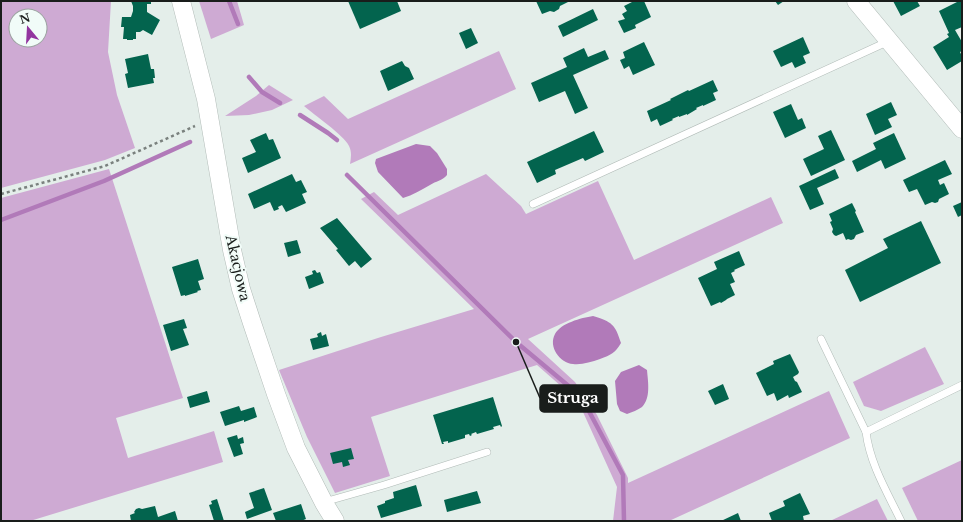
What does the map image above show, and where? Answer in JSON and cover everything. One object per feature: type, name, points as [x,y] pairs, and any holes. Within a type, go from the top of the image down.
[{"type":"street","name":"Akacjowa","points":[[181,1],[206,98],[232,250],[241,289],[276,394],[296,448],[335,521]]},
{"type":"street","points":[[856,1],[962,129]]},
{"type":"lane","points":[[533,204],[889,41]]},
{"type":"lane","points":[[821,339],[866,432],[867,443],[872,460],[901,521]]},
{"type":"lane","points":[[866,432],[962,385]]},
{"type":"lane","points":[[324,502],[384,485],[487,452]]},
{"type":"path","points":[[1,194],[105,166],[201,123],[210,122]]},
{"type":"shaded area","points":[[1,1],[111,1],[108,52],[117,95],[135,148],[105,160],[1,188]]},
{"type":"shaded area","points":[[199,1],[237,1],[244,25],[211,39]]},
{"type":"shaded area","points":[[499,51],[516,89],[350,164],[351,150],[346,141],[304,106],[324,96],[348,119]]},
{"type":"shaded area","points":[[269,85],[293,100],[272,110],[249,115],[225,116],[256,96]]},
{"type":"shaded area","points":[[416,144],[430,146],[437,153],[447,169],[447,175],[441,180],[403,198],[378,172],[375,163],[376,159]]},
{"type":"shaded area","points":[[109,169],[183,398],[116,418],[128,458],[214,431],[223,462],[30,521],[1,521],[1,198]]},
{"type":"shaded area","points":[[486,174],[521,206],[526,214],[598,181],[634,260],[771,197],[783,223],[528,339],[575,382],[597,415],[628,478],[628,483],[829,391],[850,438],[669,521],[613,521],[617,487],[578,401],[537,365],[371,417],[390,476],[335,493],[307,437],[279,370],[474,309],[361,199],[374,192],[398,215]]},
{"type":"shaded area","points":[[593,316],[609,322],[615,328],[621,343],[610,355],[600,359],[583,364],[573,364],[564,361],[556,354],[554,349],[553,339],[555,334],[566,324]]},
{"type":"shaded area","points":[[925,347],[944,384],[881,411],[864,406],[853,382]]},
{"type":"shaded area","points":[[639,365],[647,370],[648,395],[642,407],[627,414],[620,411],[617,404],[615,381],[621,372]]},
{"type":"shaded area","points":[[962,460],[962,521],[918,521],[902,488]]},
{"type":"shaded area","points":[[877,499],[888,521],[830,521]]},
{"type":"building","points":[[131,1],[151,1],[151,4],[147,4],[147,12],[160,20],[152,35],[143,30],[136,32],[136,39],[123,39],[124,27],[121,27],[122,17],[131,17],[133,6]]},
{"type":"building","points":[[348,1],[397,1],[401,11],[360,29]]},
{"type":"building","points":[[536,1],[568,2],[560,6],[559,9],[554,12],[550,11],[542,14]]},
{"type":"building","points":[[634,1],[644,1],[651,17],[635,25],[636,28],[624,33],[618,21],[625,19],[622,14],[627,11],[624,6]]},
{"type":"building","points":[[775,1],[784,1],[778,5]]},
{"type":"building","points":[[893,1],[917,1],[920,6],[901,16]]},
{"type":"building","points":[[962,1],[962,27],[955,30],[962,42],[962,51],[960,52],[962,61],[947,70],[933,47],[949,37],[947,34],[949,33],[939,11]]},
{"type":"building","points":[[593,9],[598,20],[563,37],[558,26]]},
{"type":"building","points":[[471,28],[478,43],[466,49],[459,33]]},
{"type":"building","points":[[803,37],[810,53],[803,56],[806,63],[795,68],[792,62],[781,67],[773,51]]},
{"type":"building","points":[[644,42],[655,65],[633,75],[629,66],[624,69],[620,60],[625,58],[623,52]]},
{"type":"building","points":[[584,48],[588,57],[605,50],[609,59],[573,75],[588,108],[575,114],[565,91],[539,102],[531,83],[567,67],[563,58]]},
{"type":"building","points":[[148,54],[151,69],[154,69],[154,83],[128,88],[125,74],[128,73],[125,59]]},
{"type":"building","points":[[402,61],[405,66],[409,68],[414,79],[388,91],[380,71]]},
{"type":"building","points":[[713,80],[718,91],[713,93],[716,100],[696,108],[697,109],[687,115],[679,116],[660,126],[657,119],[651,122],[647,111],[688,90],[689,91]]},
{"type":"building","points":[[891,102],[897,115],[888,119],[892,127],[875,135],[866,114]]},
{"type":"building","points":[[791,104],[798,120],[802,118],[806,128],[785,138],[773,112]]},
{"type":"building","points":[[831,130],[845,160],[811,176],[803,159],[824,149],[818,136]]},
{"type":"building","points":[[594,131],[604,152],[585,161],[583,158],[555,170],[556,174],[537,183],[527,162]]},
{"type":"building","points":[[266,133],[269,140],[273,139],[281,158],[248,173],[242,158],[256,152],[250,140]]},
{"type":"building","points":[[894,133],[906,159],[885,169],[881,160],[857,172],[852,161],[876,149],[873,143]]},
{"type":"building","points":[[945,160],[952,174],[938,180],[940,185],[944,183],[949,194],[939,199],[938,202],[932,202],[925,205],[917,189],[909,192],[903,180]]},
{"type":"building","points":[[835,169],[839,178],[817,188],[824,204],[810,210],[799,186]]},
{"type":"building","points":[[292,174],[296,182],[301,180],[307,192],[302,194],[306,203],[286,212],[282,205],[278,207],[279,209],[274,211],[270,202],[254,209],[248,194]]},
{"type":"building","points":[[962,202],[962,215],[958,217],[953,206]]},
{"type":"building","points":[[852,203],[864,232],[856,235],[854,239],[846,240],[843,233],[836,236],[832,232],[833,229],[830,222],[832,221],[829,214]]},
{"type":"building","points":[[337,218],[372,259],[361,268],[355,261],[349,266],[336,250],[338,249],[320,228]]},
{"type":"building","points":[[921,221],[941,263],[860,302],[845,270],[888,248],[883,239]]},
{"type":"building","points":[[297,240],[301,253],[288,257],[284,243]]},
{"type":"building","points":[[739,251],[745,265],[731,273],[735,282],[730,284],[735,295],[721,303],[720,302],[711,306],[698,278],[717,269],[714,262]]},
{"type":"building","points":[[198,259],[204,279],[198,281],[201,290],[181,296],[172,267]]},
{"type":"building","points":[[315,270],[317,273],[320,272],[324,283],[309,289],[305,277],[313,274],[312,271]]},
{"type":"building","points":[[184,319],[187,328],[183,329],[189,345],[171,351],[163,325]]},
{"type":"building","points":[[321,332],[322,336],[326,334],[329,346],[313,350],[310,339],[318,337],[317,334]]},
{"type":"building","points":[[790,354],[799,372],[793,377],[802,392],[789,398],[788,395],[777,401],[774,393],[767,396],[756,373],[774,364],[773,361]]},
{"type":"building","points":[[723,384],[729,399],[715,405],[708,391]]},
{"type":"building","points":[[207,391],[210,402],[190,408],[187,397]]},
{"type":"building","points":[[493,397],[502,426],[501,427],[500,425],[493,427],[494,429],[477,434],[476,432],[470,436],[469,434],[465,435],[465,438],[448,443],[448,441],[443,442],[444,444],[442,444],[433,415]]},
{"type":"building","points":[[239,406],[241,411],[254,407],[257,417],[244,422],[244,420],[225,426],[220,412]]},
{"type":"building","points":[[237,435],[238,439],[243,437],[244,443],[240,444],[243,454],[234,457],[227,438]]},
{"type":"building","points":[[351,448],[354,459],[348,460],[350,465],[343,467],[342,462],[333,464],[330,453]]},
{"type":"building","points":[[416,485],[422,506],[381,518],[377,506],[394,498],[393,492]]},
{"type":"building","points":[[264,488],[272,510],[247,519],[245,512],[254,508],[249,493]]},
{"type":"building","points":[[477,491],[481,503],[447,512],[444,500]]},
{"type":"building","points":[[800,493],[810,514],[803,516],[804,521],[772,521],[769,513],[785,506],[783,501]]},
{"type":"building","points":[[217,499],[224,521],[214,521],[209,505],[212,504],[211,501]]},
{"type":"building","points":[[301,504],[306,519],[301,521],[276,521],[273,513]]},
{"type":"building","points":[[155,506],[158,517],[175,511],[178,521],[131,521],[130,515],[135,513],[134,512],[136,509]]},
{"type":"building","points":[[738,513],[741,521],[721,521]]},
{"type":"waterway","points":[[229,1],[238,24]]},
{"type":"waterway","points":[[249,77],[262,92],[280,103]]},
{"type":"waterway","points":[[300,115],[337,140]]},
{"type":"waterway","points":[[1,220],[104,181],[190,142]]},
{"type":"waterway","points":[[347,175],[516,342],[571,388],[583,400],[623,475],[624,521]]},
{"type":"place","name":"Struga","points":[[516,342]]}]
